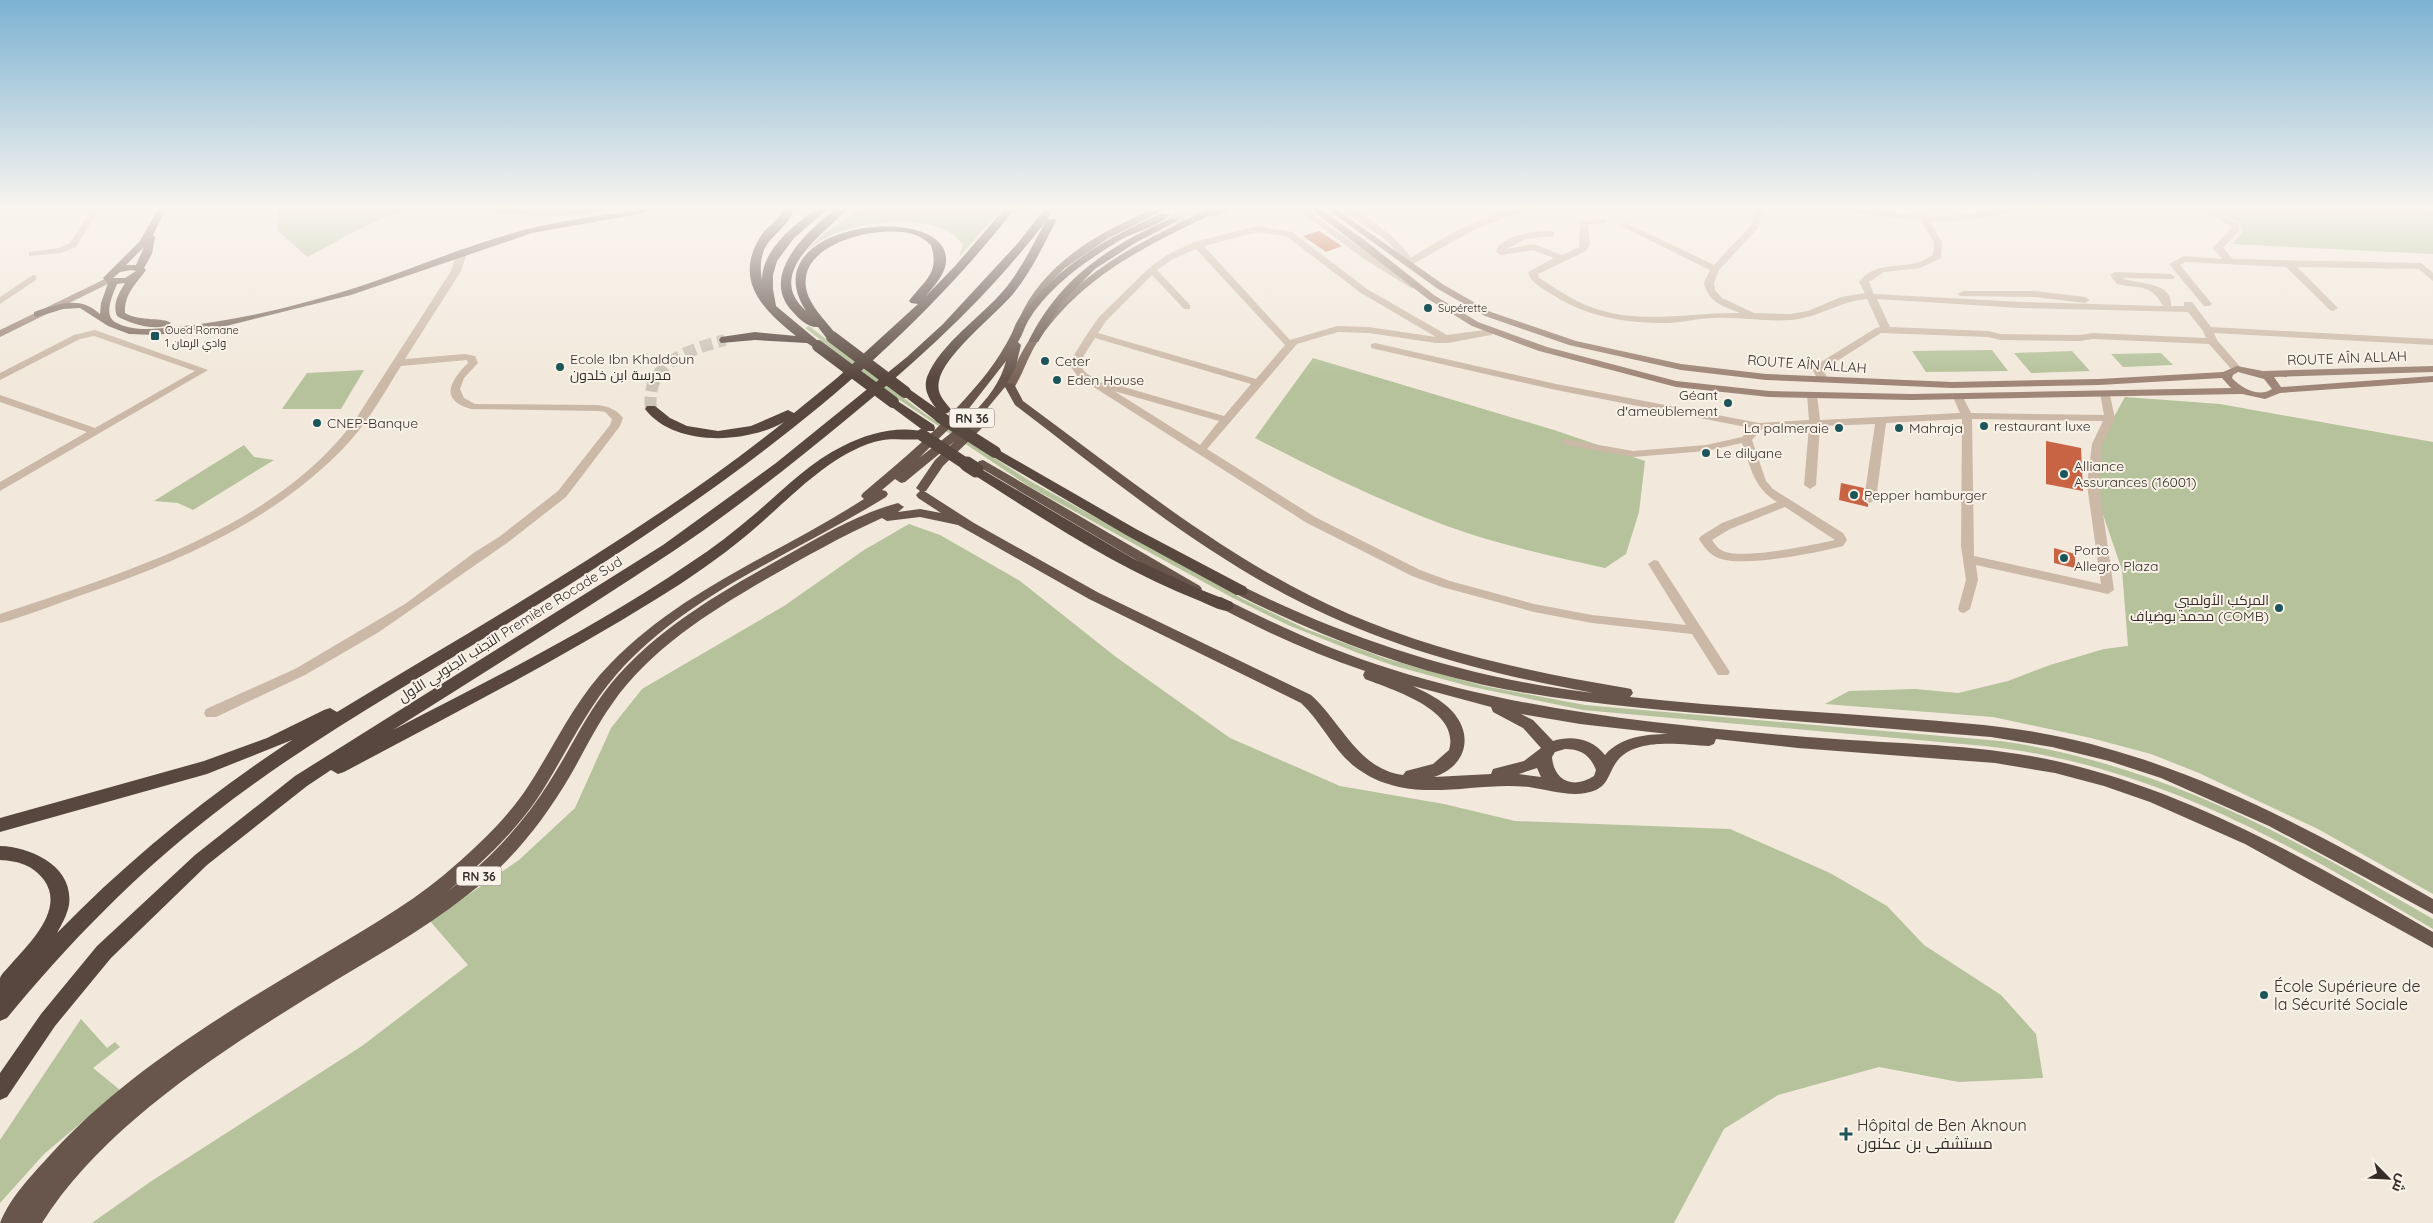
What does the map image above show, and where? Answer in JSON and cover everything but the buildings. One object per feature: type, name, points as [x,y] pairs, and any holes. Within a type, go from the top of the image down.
[{"type":"highway","points":[[755,264],[753,270],[760,295],[780,316],[893,402],[925,431],[980,467],[1227,606],[1298,639],[1351,668],[1420,696],[1449,718],[1457,731],[1459,745],[1454,755],[1445,765],[1433,771],[1419,775],[1405,775],[1367,768]]},
{"type":"highway","points":[[771,264],[768,270],[769,297],[780,316]]},
{"type":"highway","points":[[793,264],[786,282],[790,302],[832,337],[905,392],[1131,532],[1281,612],[1359,643],[1392,654],[1486,679],[1596,699],[1991,731],[2056,742],[2103,753],[2174,775],[2241,803],[2336,851],[2433,907]]},
{"type":"highway","points":[[805,264],[800,275],[802,293],[815,318],[832,337]]},
{"type":"highway","points":[[887,340],[898,321],[927,288],[939,264]]},
{"type":"highway","name":"التجنب الجنوبي الأول Première Rocade Sud","points":[[0,1012],[79,922],[140,864],[204,811],[296,746],[509,616],[719,477],[832,388],[887,340],[929,301],[963,264]]},
{"type":"highway","name":"التجنب الجنوبي الأول Première Rocade Sud","points":[[0,1090],[48,1020],[104,952],[169,889],[267,807],[367,738],[668,548],[781,466],[911,360],[947,326],[1004,264]]},
{"type":"highway","points":[[943,414],[932,395],[933,379],[938,368],[1010,290],[1025,264]]},
{"type":"highway","points":[[826,533],[907,463],[961,410],[986,382],[1018,334],[1023,321],[1044,294],[1077,264]]},
{"type":"highway","points":[[1034,340],[1049,310],[1072,282],[1095,264]]},
{"type":"highway","name":"RN 36","points":[[898,482],[971,419],[996,392],[1010,365],[1016,348],[1018,334]]},
{"type":"highway","points":[[725,340],[772,336],[814,343]]},
{"type":"highway","points":[[1010,386],[1012,393],[1019,403],[1194,530],[1276,582],[1337,614],[1424,647],[1499,669],[1574,685],[1718,708]]},
{"type":"highway","name":"RN 36","points":[[922,492],[939,463],[993,410],[1010,386]]},
{"type":"highway","points":[[651,409],[667,422],[690,431],[721,434],[748,432],[775,423],[832,388]]},
{"type":"highway","points":[[267,807],[513,674],[666,587],[738,536],[830,460],[856,443],[884,433],[925,431]]},
{"type":"highway","points":[[969,526],[922,492],[915,483],[898,482],[888,487],[882,494],[884,502],[920,513],[956,520],[969,526],[1124,612],[1306,699],[1319,709],[1353,757],[1367,768],[1400,780],[1460,783],[1514,780],[1568,788],[1589,788],[1602,777],[1604,769],[1618,751],[1644,742],[1672,740],[1808,743],[1960,753],[2003,758],[2058,768],[2134,789],[2171,802],[2268,847],[2433,941]]},
{"type":"highway","points":[[901,507],[917,502],[922,492]]},
{"type":"highway","name":"RN 36","points":[[30,1223],[63,1177],[85,1153],[155,1093],[242,1030],[424,917],[482,873],[529,825],[610,696],[632,668],[654,647],[685,623],[826,533],[882,494]]},
{"type":"highway","name":"RN 36","points":[[10,1223],[29,1194],[71,1147],[137,1089],[269,997],[406,913],[469,862],[520,809],[595,690],[641,641],[688,606],[715,589],[826,533],[901,507]]},
{"type":"highway","points":[[826,533],[886,518],[920,513]]},
{"type":"highway","points":[[0,825],[171,778],[233,758],[273,742],[356,701],[509,616]]},
{"type":"highway","points":[[1298,639],[1371,667],[1471,697],[1565,716],[1808,743]]},
{"type":"highway","points":[[1471,697],[1509,713],[1528,724],[1547,752],[1545,771],[1551,778],[1568,788]]},
{"type":"highway","points":[[1446,782],[1459,777],[1516,770],[1528,766],[1547,752],[1565,743],[1583,746],[1597,756],[1604,769]]},
{"type":"highway","points":[[0,854],[26,856],[47,870],[59,893],[60,907],[54,922],[0,992]]},
{"type":"main road","points":[[125,264],[112,278],[104,309],[112,325],[133,331],[182,330],[346,293],[430,264]]},
{"type":"main road","points":[[141,264],[122,296],[119,305],[120,314],[128,320],[139,323],[186,322],[340,289],[414,264]]},
{"type":"main road","points":[[1023,321],[1029,302],[1039,288],[1065,264]]},
{"type":"main road","name":"RN 36","points":[[1010,386],[1034,340],[1069,297],[1110,264]]},
{"type":"main road","name":"ROUTE AÎN ALLAH","points":[[1389,264],[1431,297],[1491,332],[1542,349],[1676,384],[1769,394],[1812,395],[1958,397],[2244,391],[2265,395],[2277,390],[2433,379]]},
{"type":"main road","name":"ROUTE AÎN ALLAH","points":[[1411,264],[1456,296],[1488,314],[1573,343],[1681,367],[1766,377],[1952,385],[2099,382],[2226,374]]},
{"type":"main road","points":[[0,334],[112,278],[128,267],[137,272]]},
{"type":"main road","points":[[37,314],[54,308],[81,305],[92,311],[96,317],[108,320]]},
{"type":"main road","points":[[2237,369],[2226,374],[2232,384],[2244,391]]},
{"type":"main road","name":"ROUTE AÎN ALLAH","points":[[2237,369],[2262,374],[2433,369]]},
{"type":"main road","points":[[2262,374],[2274,382],[2277,390]]},
{"type":"street","points":[[0,619],[164,560],[254,514],[312,473],[346,440],[456,271],[458,264]]},
{"type":"street","points":[[1160,264],[1102,318],[1076,360],[1076,367],[1082,375],[1311,520],[1370,546],[1416,573],[1446,584],[1534,608],[1592,619],[1695,630]]},
{"type":"street","points":[[1215,264],[1289,344]]},
{"type":"street","points":[[1329,264],[1370,295],[1448,340]]},
{"type":"street","points":[[1379,264],[1431,297]]},
{"type":"street","points":[[1550,264],[1533,273],[1535,279],[1555,293],[1594,312],[1614,316],[1666,320],[1733,315],[1803,316],[1844,299],[1869,296],[2021,305],[2188,306],[2207,304],[2174,264]]},
{"type":"street","points":[[1705,264],[1715,269]]},
{"type":"street","points":[[1720,264],[1708,283],[1709,289],[1733,315]]},
{"type":"street","points":[[1886,329],[1864,282],[1869,275],[1876,271],[1921,264]]},
{"type":"street","points":[[2288,264],[2333,308]]},
{"type":"street","points":[[2335,264],[2421,266],[2433,278]]},
{"type":"street","points":[[1152,270],[1187,307]]},
{"type":"street","points":[[2167,304],[2159,291],[2153,286],[2120,282],[2115,276],[2170,277]]},
{"type":"street","points":[[0,301],[33,278]]},
{"type":"street","points":[[1907,292],[2035,294],[2086,300],[2188,306],[2208,330],[2212,341],[2237,369]]},
{"type":"street","points":[[1719,302],[1756,316]]},
{"type":"street","points":[[1200,451],[1289,344],[1337,329],[1354,328],[1423,340],[1448,340],[1491,332]]},
{"type":"street","points":[[1823,379],[1817,369],[1879,330],[1886,329],[1988,334],[2000,337],[2080,338],[2093,336],[2212,341]]},
{"type":"street","points":[[2208,330],[2433,342]]},
{"type":"street","points":[[0,377],[77,337],[96,333],[203,370],[0,487]]},
{"type":"street","points":[[1092,334],[1258,383]]},
{"type":"street","points":[[1375,346],[1556,386],[1759,426],[1815,425],[1967,416],[2110,418]]},
{"type":"street","points":[[211,713],[293,675],[375,629],[409,607],[479,555],[504,540],[562,494],[609,434],[618,418],[608,410],[598,408],[475,407],[464,405],[458,400],[455,388],[458,379],[473,363],[472,358],[397,363]]},
{"type":"street","points":[[1094,382],[1226,420]]},
{"type":"street","points":[[1970,558],[2108,590],[2093,485],[2097,444],[2110,418],[2105,393]]},
{"type":"street","points":[[1810,485],[1815,425],[1812,395]]},
{"type":"street","points":[[1958,397],[1967,416],[1967,540],[1972,580],[1964,609]]},
{"type":"street","points":[[0,398],[96,432]]},
{"type":"street","points":[[1870,499],[1881,421]]},
{"type":"street","points":[[1565,442],[1633,454],[1706,448],[1746,439],[1759,426]]},
{"type":"street","points":[[1746,439],[1761,482],[1770,492],[1839,536],[1841,540],[1839,543],[1817,548],[1739,556],[1722,556],[1710,548],[1705,539],[1726,526],[1785,503]]},
{"type":"street","points":[[1654,564],[1722,672]]},
{"type":"green space","points":[[809,326],[925,414],[1030,481],[1243,599],[1306,629],[1387,659],[1484,686],[1585,705],[2000,741],[2060,752],[2117,767],[2172,786],[2225,808],[2277,833],[2433,919],[2433,929],[2273,839],[2219,813],[2163,790],[2106,770],[2046,756],[1985,746],[1583,710],[1468,686],[1395,666],[1358,653],[1288,625],[1233,598],[1030,487],[898,399],[805,328]]},
{"type":"green space","points":[[1992,350],[2008,371],[1926,372],[1912,351]]},
{"type":"green space","points":[[2072,351],[2090,371],[2031,373],[2014,353]]},
{"type":"green space","points":[[2161,353],[2173,365],[2123,367],[2111,354]]},
{"type":"green space","points":[[1313,358],[1554,430],[1645,461],[1639,512],[1626,554],[1605,568],[1484,538],[1444,525],[1372,495],[1255,438]]},
{"type":"green space","points":[[364,370],[341,409],[282,409],[307,373]]},
{"type":"green space","name":"المركب الأولمبي محمد بوضياف (COMB)","points":[[2125,397],[2220,404],[2433,442],[2433,894],[2318,829],[2199,773],[2151,754],[2091,738],[1993,717],[1825,704],[1849,691],[1915,689],[1958,693],[2008,681],[2050,665],[2104,649],[2128,646],[2122,570],[2096,494],[2101,440]]},
{"type":"green space","points":[[244,445],[254,457],[274,460],[193,510],[178,503],[154,501]]},
{"type":"green space","points":[[909,524],[940,535],[1020,581],[1116,657],[1230,738],[1340,786],[1444,804],[1515,821],[1730,829],[1830,873],[1887,906],[1924,945],[2001,995],[2036,1034],[2043,1078],[1959,1082],[1879,1067],[1778,1095],[1724,1129],[1674,1223],[92,1223],[150,1182],[362,1046],[468,965],[430,921],[519,860],[575,808],[611,728],[642,689],[784,606],[864,550]]},
{"type":"green space","points":[[81,1019],[107,1048],[115,1042],[120,1047],[93,1068],[120,1090],[44,1154],[0,1203],[0,1140]]},
{"type":"tunnel","points":[[651,409],[651,393],[655,380],[662,370],[684,354],[725,340]]},
{"type":"place","name":"Supérette","points":[[1428,308]]},
{"type":"place","name":"Oued Romane 1 وادي الرمان","points":[[155,336]]},
{"type":"place","name":"Ceter","points":[[1045,361]]},
{"type":"place","name":"Ecole Ibn Khaldoun مدرسة ابن خلدون","points":[[560,367]]},
{"type":"place","name":"Eden House","points":[[1057,380]]},
{"type":"place","name":"Géant d'ameublement","points":[[1728,403]]},
{"type":"place","name":"CNEP-Banque","points":[[317,423]]},
{"type":"place","name":"restaurant luxe","points":[[1984,426]]},
{"type":"place","name":"La palmeraie","points":[[1839,428]]},
{"type":"place","name":"Mahraja","points":[[1899,428]]},
{"type":"place","name":"Le dilyane","points":[[1706,453]]},
{"type":"place","name":"Alliance Assurances (16001)","points":[[2064,474]]},
{"type":"place","name":"Pepper hamburger","points":[[1854,495]]},
{"type":"place","name":"Porto Allegro Plaza","points":[[2064,558]]},
{"type":"place","name":"المركب الأولمبي محمد بوضياف (COMB)","points":[[2279,608]]},
{"type":"place","name":"École Supérieure de la Sécurité Sociale","points":[[2264,995]]},
{"type":"place","name":"Hôpital de Ben Aknoun مستشفى بن عكنون","points":[[1846,1134]]}]
